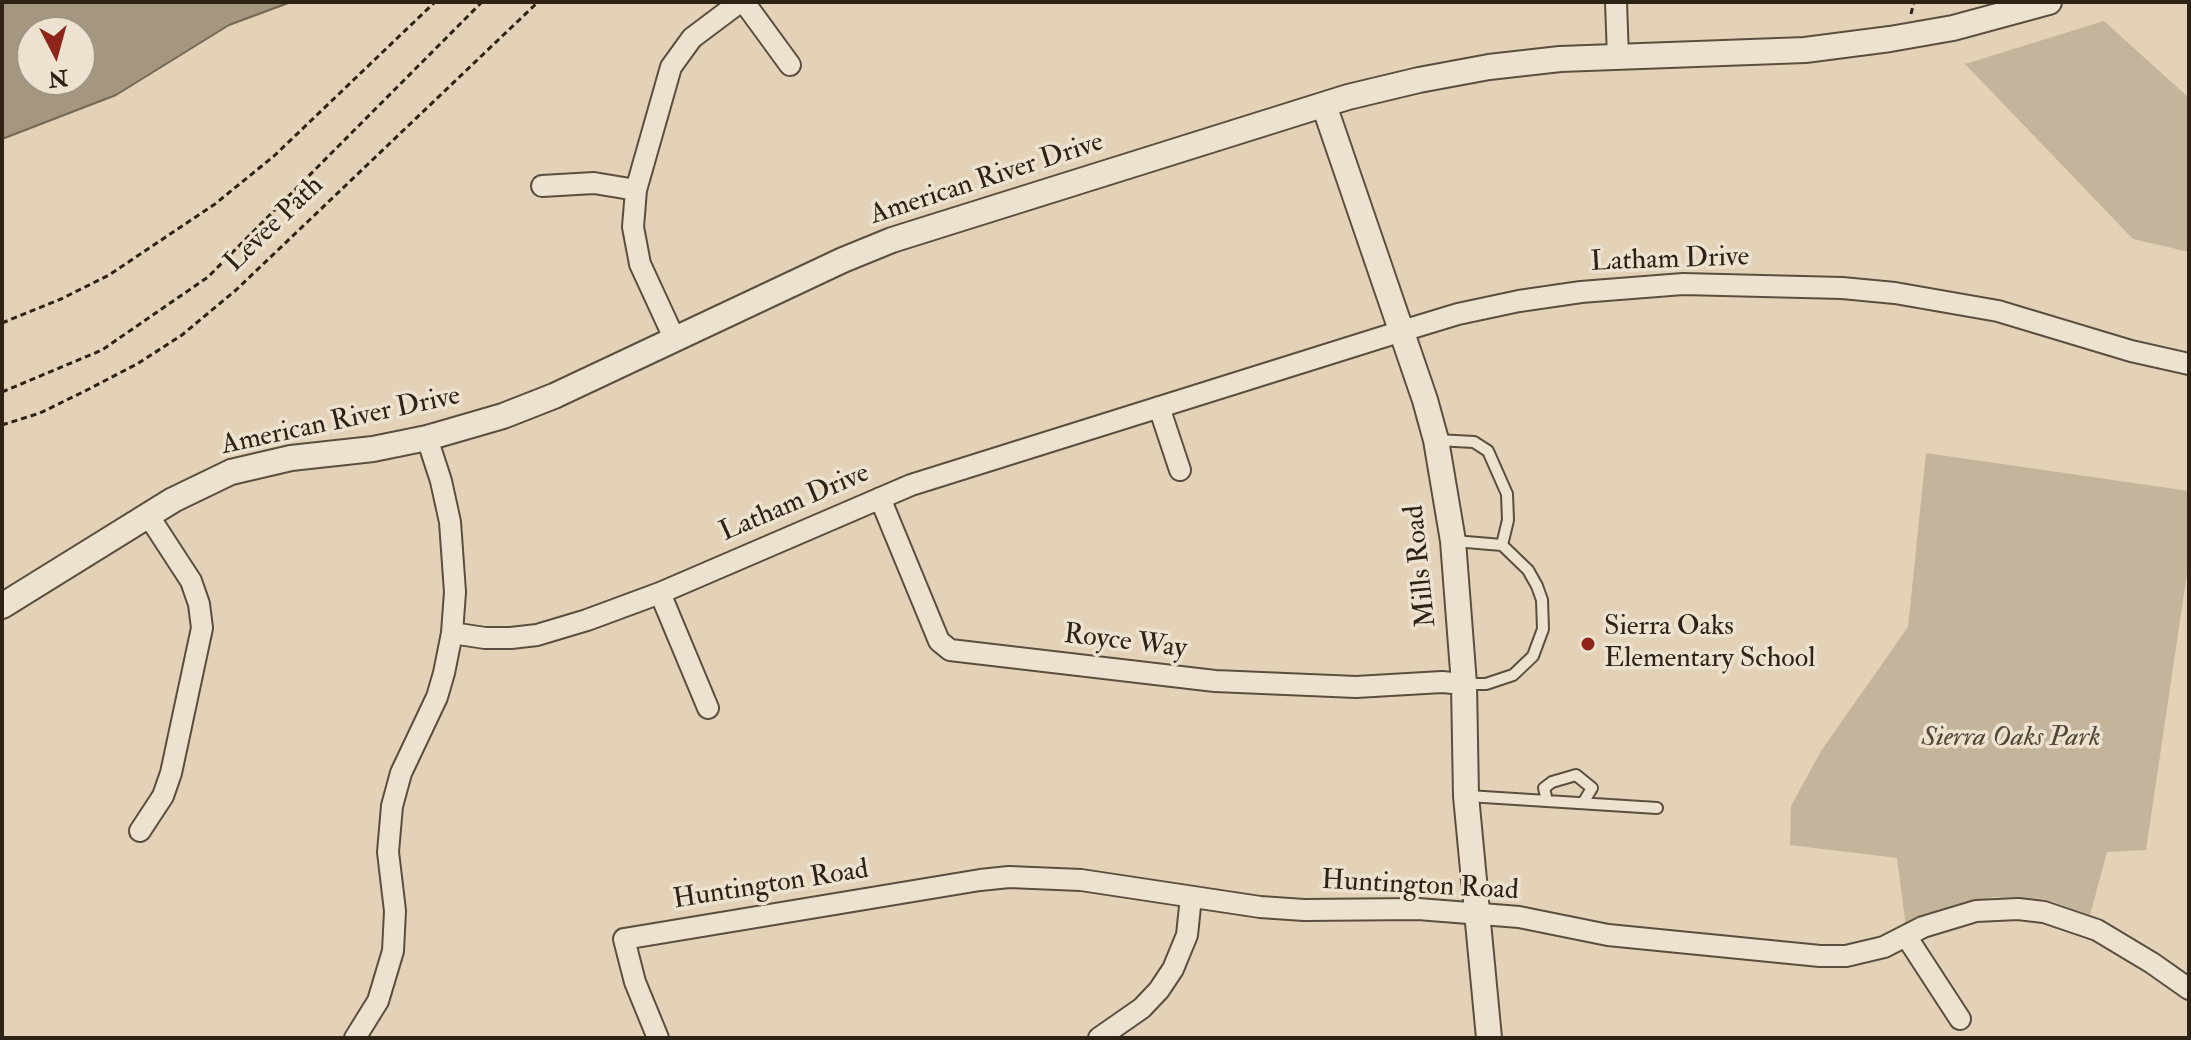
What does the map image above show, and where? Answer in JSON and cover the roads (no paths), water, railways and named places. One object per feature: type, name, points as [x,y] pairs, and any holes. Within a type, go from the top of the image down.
[{"type":"street","points":[[675,340],[640,264],[633,227],[636,190],[671,67],[701,30],[742,2],[790,65]]},
{"type":"street","points":[[1616,2],[1618,57]]},
{"type":"street","name":"American River Drive","points":[[2,606],[202,484],[260,464],[373,449],[427,438],[503,416],[554,396],[892,240],[1324,105],[1419,80],[1489,67],[1618,57],[1779,52],[1953,28],[2049,2]]},
{"type":"street","name":"Mills Road","points":[[1324,105],[1436,440],[1453,541],[1464,684],[1466,796],[1489,1038]]},
{"type":"street","points":[[542,186],[594,183],[636,190]]},
{"type":"street","name":"Latham Drive","points":[[452,633],[485,638],[537,635],[660,593],[911,485],[1402,331],[1504,304],[1581,292],[1683,284],[1842,288],[1895,293],[1998,311],[2131,351],[2189,364]]},
{"type":"street","points":[[1159,407],[1180,470]]},
{"type":"street","points":[[355,1038],[378,1001],[393,951],[395,911],[388,852],[392,806],[401,773],[437,697],[452,633],[455,592],[450,522],[427,438]]},
{"type":"street","name":"Royce Way","points":[[880,498],[939,641],[950,650],[1215,681],[1356,687],[1442,682],[1464,684]]},
{"type":"street","points":[[140,831],[163,796],[171,773],[202,628],[199,604],[191,581],[148,515]]},
{"type":"street","points":[[660,593],[708,708]]},
{"type":"street","name":"Huntington Road","points":[[658,1038],[635,982],[624,939],[1009,877],[1081,880],[1260,907],[1304,910],[1418,909],[1519,917],[1608,935],[1820,956],[1859,954],[1884,947],[1949,918],[1976,911],[2004,909],[2044,912],[2097,930],[2189,989]]},
{"type":"street","points":[[1099,1038],[1142,1008],[1173,969],[1187,935],[1191,897]]},
{"type":"street","points":[[1906,936],[1960,1019]]},
{"type":"lane","points":[[1436,440],[1474,442],[1493,458],[1504,483],[1508,506],[1502,545]]},
{"type":"lane","points":[[1453,541],[1502,545],[1528,570],[1542,600],[1543,629],[1533,656],[1513,675],[1486,684],[1464,684]]},
{"type":"lane","points":[[1547,801],[1544,788],[1552,782],[1576,775],[1592,788],[1583,803]]},
{"type":"lane","points":[[1466,796],[1657,808]]},
{"type":"place","name":"Sierra Oaks Elementary School","points":[[1588,644]]},
{"type":"park label","name":"Sierra Oaks Park","points":[[2011,739]]}]
